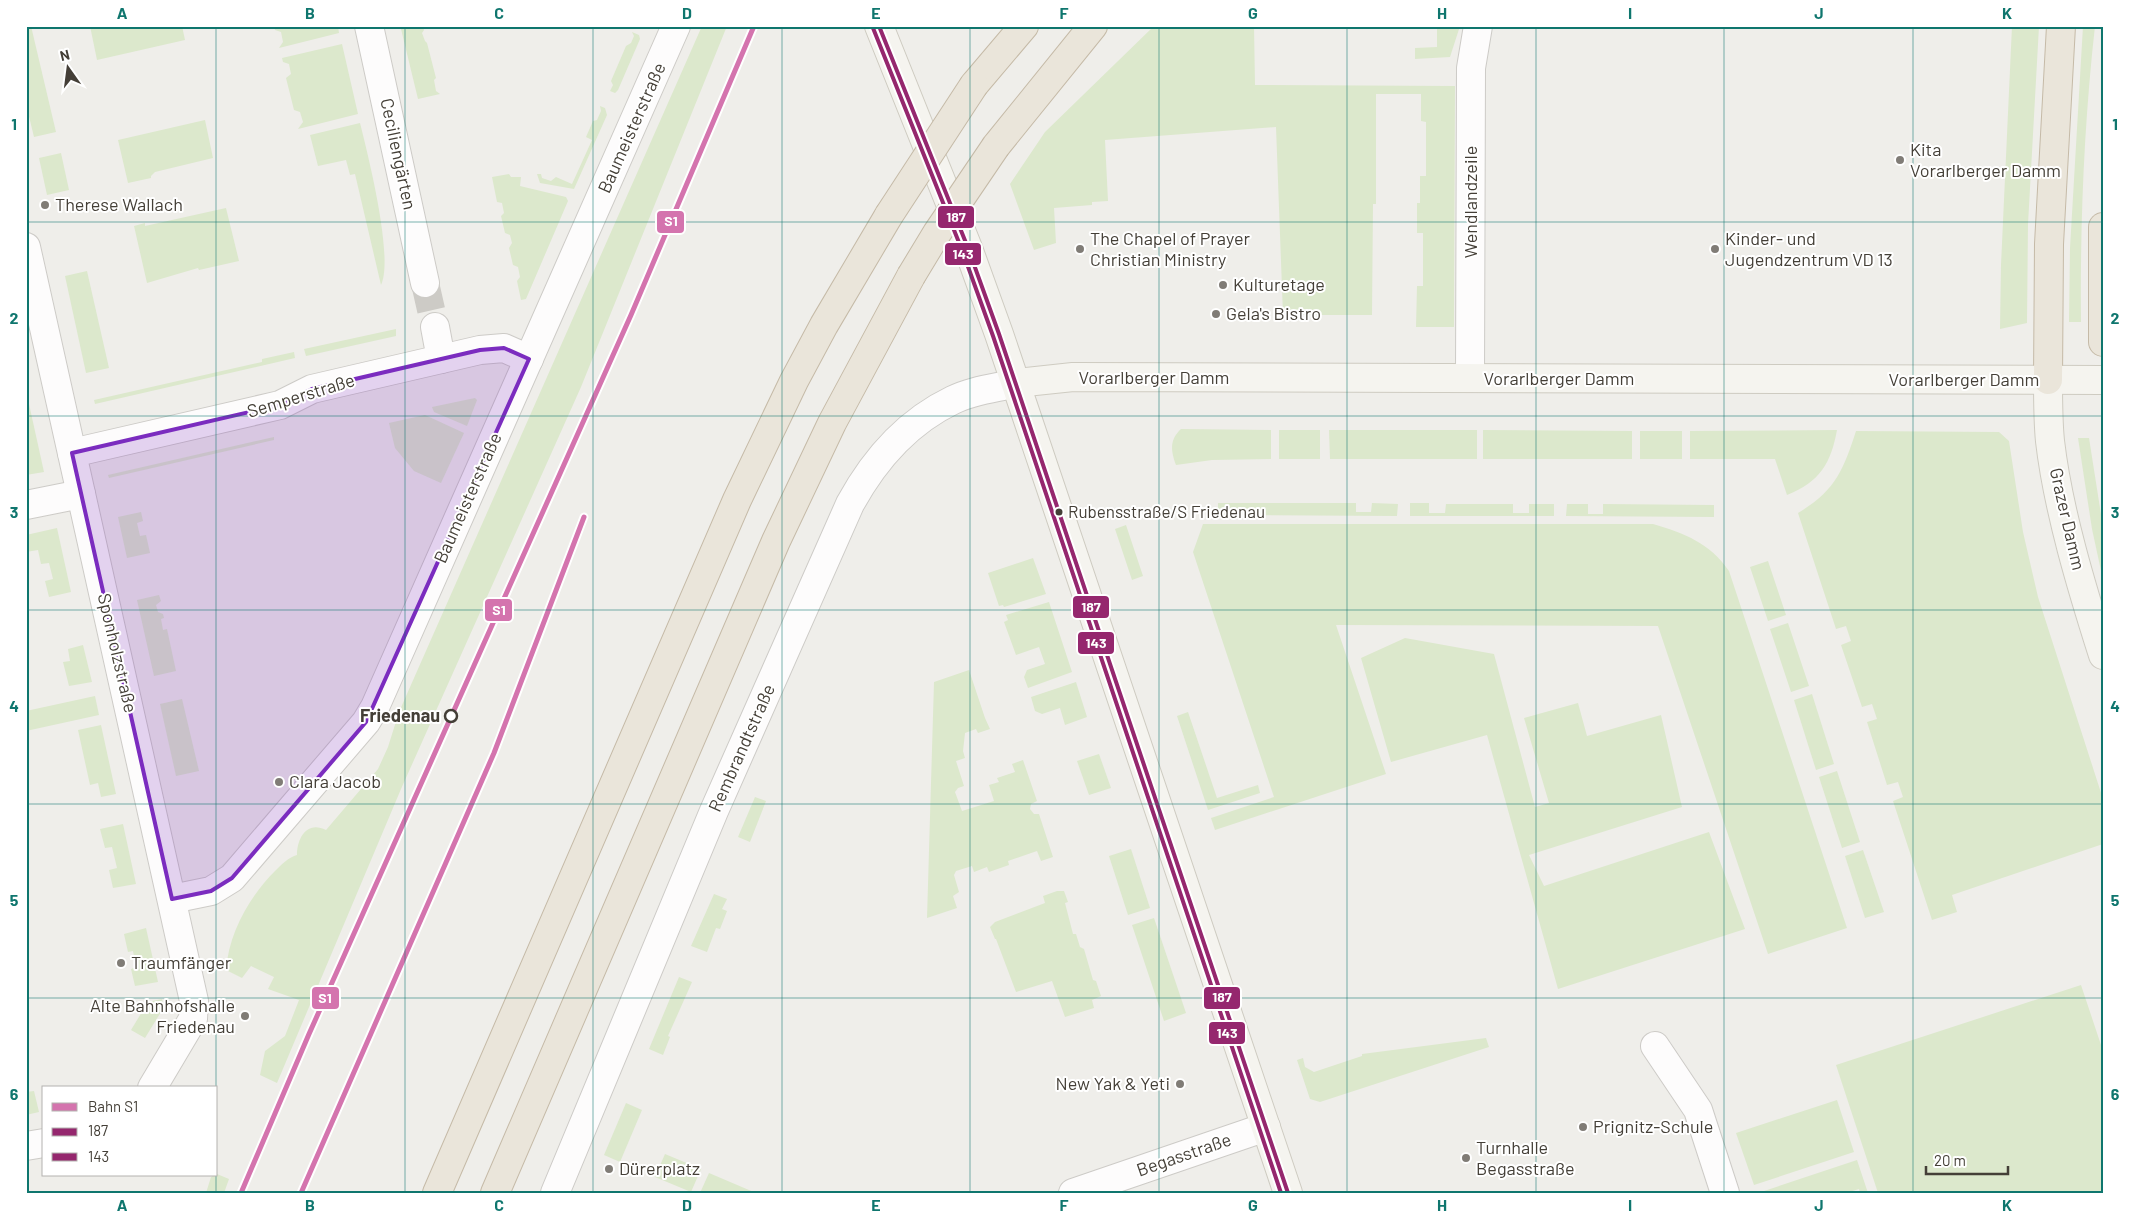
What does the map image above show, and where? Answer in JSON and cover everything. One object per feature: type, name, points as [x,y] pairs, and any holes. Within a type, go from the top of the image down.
[{"type":"highway","points":[[437,1193],[737,500],[794,381],[824,325],[889,215],[974,85],[1024,26]]},
{"type":"highway","points":[[495,1193],[776,541],[832,423],[911,276],[937,233],[996,146],[1093,26]]},
{"type":"highway","points":[[2048,380],[2049,244],[2061,26]]},
{"type":"highway","points":[[2103,227],[2103,342]]},
{"type":"street","name":"Ceciliengärten","points":[[369,26],[425,283]]},
{"type":"street","name":"Baumeisterstraße","points":[[172,899],[211,890],[232,878],[366,722],[375,707],[676,26]]},
{"type":"street","points":[[879,26],[968,248],[1016,383],[1288,1193]]},
{"type":"street","name":"Wendlandzeile","points":[[1470,378],[1472,68],[1478,26]]},
{"type":"street","name":"Sponholzstraße","points":[[26,247],[195,1009],[193,1019],[153,1086]]},
{"type":"street","points":[[435,327],[441,359]]},
{"type":"street","name":"Semperstraße","points":[[72,453],[280,405],[312,389],[480,350],[504,348],[529,359]]},
{"type":"street","name":"Vorarlberger Damm","points":[[1016,383],[1074,377],[2103,380]]},
{"type":"street","name":"Grazer Damm","points":[[2048,380],[2050,439],[2055,470],[2084,593],[2103,655]]},
{"type":"street","name":"Rembrandtstraße","points":[[555,1193],[718,802],[850,504],[860,486],[870,469],[895,441],[926,415],[968,394],[1016,383]]},
{"type":"street","points":[[26,505],[81,494]]},
{"type":"street","points":[[1655,1046],[1698,1110],[1725,1193]]},
{"type":"street","name":"Begasstraße","points":[[1072,1193],[1266,1127]]},
{"type":"street","points":[[26,1146],[42,1143]]},
{"type":"highlighted area","points":[[504,348],[529,359],[366,722],[232,878],[211,891],[172,899],[72,453],[280,405],[312,389],[480,350]]},
{"type":"green space","points":[[26,26],[31,26],[56,132],[34,137],[26,104]]},
{"type":"green space","points":[[90,26],[182,26],[185,40],[97,60]]},
{"type":"green space","points":[[274,26],[338,26],[339,33],[279,48],[283,42],[281,32],[275,30]]},
{"type":"green space","points":[[423,26],[424,30],[422,33],[427,43],[436,78],[434,80],[436,91],[440,94],[418,99],[401,29]]},
{"type":"green space","points":[[702,26],[727,26],[581,387],[401,789],[277,1083],[260,1075],[265,1051],[285,1036],[299,1000],[268,989],[274,977],[251,966],[242,978],[226,970],[231,943],[236,929],[249,904],[266,881],[285,862],[297,855],[297,849],[304,832],[313,827],[326,830],[378,769],[388,747],[399,712]]},
{"type":"green space","points":[[1154,26],[1254,26],[1255,85],[1455,86],[1454,327],[1416,327],[1417,286],[1423,286],[1423,233],[1417,233],[1417,203],[1420,203],[1420,176],[1426,176],[1426,122],[1421,121],[1421,94],[1376,94],[1376,204],[1373,204],[1372,315],[1283,315],[1276,127],[1105,140],[1108,201],[1092,202],[1092,205],[1054,208],[1056,243],[1034,250],[1010,184],[1045,132]]},
{"type":"green space","points":[[1437,26],[1460,26],[1450,57],[1415,59],[1415,48],[1437,47]]},
{"type":"green space","points":[[2012,26],[2039,26],[2028,224],[2027,323],[2000,329],[2001,265]]},
{"type":"green space","points":[[2083,26],[2095,26],[2084,174],[2081,322],[2069,322],[2070,248]]},
{"type":"green space","points":[[632,32],[639,35],[640,39],[615,93],[610,91],[613,85],[611,81],[626,46],[631,43],[634,36]]},
{"type":"green space","points":[[342,44],[358,114],[298,129],[303,122],[300,112],[294,110],[286,78],[291,74],[289,64],[283,62],[282,58]]},
{"type":"green space","points":[[600,106],[605,108],[607,115],[574,189],[540,183],[537,174],[541,174],[542,178],[551,181],[556,177],[572,184],[592,140],[586,137],[593,121],[597,120],[601,111]]},
{"type":"green space","points":[[205,120],[213,158],[155,172],[151,178],[128,183],[118,140]]},
{"type":"green space","points":[[360,123],[374,181],[382,230],[384,272],[381,285],[355,174],[350,175],[346,160],[318,166],[310,135]]},
{"type":"green space","points":[[61,153],[69,190],[47,195],[39,158]]},
{"type":"green space","points":[[509,174],[511,177],[521,177],[520,186],[566,197],[568,201],[526,299],[521,300],[517,281],[520,277],[518,267],[513,265],[509,248],[512,243],[510,235],[505,233],[501,216],[504,213],[502,203],[497,202],[492,177]]},
{"type":"green space","points":[[226,208],[239,261],[199,270],[198,268],[147,283],[134,226],[145,223],[145,226]]},
{"type":"green space","points":[[87,271],[109,368],[86,373],[65,276]]},
{"type":"green space","points":[[396,329],[396,336],[306,356],[304,349]]},
{"type":"green space","points":[[294,352],[295,358],[95,404],[94,400],[262,362],[262,359]]},
{"type":"green space","points":[[475,398],[477,400],[467,426],[434,412],[432,407]]},
{"type":"green space","points":[[29,404],[44,472],[26,475],[26,405]]},
{"type":"green space","points":[[425,415],[464,433],[441,483],[414,471],[395,448],[389,423]]},
{"type":"green space","points":[[1181,429],[1271,430],[1271,459],[1212,460],[1176,465],[1172,446],[1174,437]]},
{"type":"green space","points":[[1279,430],[1320,430],[1320,459],[1279,459]]},
{"type":"green space","points":[[1329,430],[1477,430],[1477,459],[1330,459]]},
{"type":"green space","points":[[1483,430],[1632,431],[1632,459],[1483,459]]},
{"type":"green space","points":[[1837,430],[1831,452],[1822,470],[1808,484],[1787,495],[1775,459],[1690,459],[1690,431]]},
{"type":"green space","points":[[1640,431],[1682,431],[1682,459],[1640,459]]},
{"type":"green space","points":[[1856,431],[1999,432],[2009,441],[2023,532],[2038,597],[2103,799],[2103,844],[1952,895],[1957,912],[1932,920],[1893,801],[1903,797],[1898,782],[1887,785],[1867,722],[1877,719],[1872,704],[1862,707],[1841,645],[1851,641],[1846,626],[1836,629],[1798,513],[1821,497],[1836,479],[1847,458]]},
{"type":"green space","points":[[274,437],[274,440],[109,478],[108,475]]},
{"type":"green space","points":[[2078,438],[2089,438],[2103,527],[2103,580],[2092,529]]},
{"type":"green space","points":[[1218,503],[1356,503],[1356,512],[1371,512],[1372,503],[1398,504],[1397,516],[1218,515]]},
{"type":"green space","points":[[1410,503],[1429,503],[1429,513],[1445,513],[1446,504],[1513,504],[1513,513],[1529,513],[1529,504],[1554,504],[1554,516],[1410,516]]},
{"type":"green space","points":[[1567,504],[1588,504],[1588,514],[1603,514],[1603,504],[1714,505],[1714,517],[1566,516]]},
{"type":"green space","points":[[141,512],[143,521],[137,523],[140,536],[146,535],[150,553],[127,558],[118,517]]},
{"type":"green space","points":[[1203,524],[1653,524],[1696,540],[1722,561],[1729,571],[1847,928],[1768,954],[1658,626],[1336,625],[1386,774],[1215,830],[1211,818],[1274,797],[1193,552]]},
{"type":"green space","points":[[1126,525],[1143,576],[1132,580],[1115,529]]},
{"type":"green space","points":[[57,528],[71,592],[49,597],[45,581],[53,579],[49,563],[41,564],[38,550],[26,552],[26,535]]},
{"type":"green space","points":[[1033,558],[1046,594],[1004,607],[1003,605],[999,606],[988,573]]},
{"type":"green space","points":[[1768,561],[1786,615],[1768,621],[1750,567]]},
{"type":"green space","points":[[159,595],[161,601],[156,605],[158,612],[163,614],[164,618],[161,619],[163,630],[167,629],[176,671],[154,676],[137,600]]},
{"type":"green space","points":[[1049,602],[1072,672],[1028,688],[1024,677],[1027,670],[1045,664],[1039,647],[1016,655],[1004,622],[1008,620],[1006,615]]},
{"type":"green space","points":[[1788,623],[1809,686],[1791,692],[1770,629]]},
{"type":"green space","points":[[1405,638],[1494,654],[1535,807],[1549,803],[1524,718],[1578,703],[1587,736],[1661,715],[1682,807],[1529,855],[1544,886],[1709,832],[1745,929],[1558,989],[1487,735],[1391,762],[1361,658]]},
{"type":"green space","points":[[83,645],[92,682],[69,686],[63,662],[70,661],[68,649]]},
{"type":"green space","points":[[969,670],[990,729],[978,733],[976,729],[965,733],[963,751],[965,758],[956,761],[964,786],[958,788],[955,792],[962,811],[994,801],[989,785],[999,782],[997,778],[1015,772],[1012,764],[1023,760],[1037,801],[1031,804],[1030,809],[1034,814],[1039,814],[1053,857],[1041,861],[1037,851],[1008,861],[1009,865],[989,872],[987,867],[974,872],[972,866],[956,871],[954,875],[959,892],[953,896],[957,908],[927,918],[934,682]]},
{"type":"green space","points":[[1076,682],[1087,717],[1065,725],[1060,708],[1042,714],[1035,711],[1031,697]]},
{"type":"green space","points":[[1812,694],[1834,764],[1816,770],[1794,700]]},
{"type":"green space","points":[[95,696],[99,715],[26,731],[26,711]]},
{"type":"green space","points":[[182,699],[199,771],[176,776],[160,704]]},
{"type":"green space","points":[[1188,712],[1217,798],[1258,785],[1260,793],[1208,810],[1177,716]]},
{"type":"green space","points":[[101,725],[116,794],[101,797],[98,783],[90,785],[78,730]]},
{"type":"green space","points":[[1099,754],[1111,788],[1089,795],[1077,761]]},
{"type":"green space","points":[[1837,771],[1860,842],[1842,848],[1819,777]]},
{"type":"green space","points":[[755,797],[766,801],[750,842],[738,837]]},
{"type":"green space","points":[[123,824],[136,884],[113,888],[109,870],[117,868],[112,847],[105,848],[100,829]]},
{"type":"green space","points":[[1131,849],[1150,908],[1128,915],[1109,856]]},
{"type":"green space","points":[[1863,850],[1884,912],[1865,918],[1845,856]]},
{"type":"green space","points":[[1057,891],[1064,891],[1068,902],[1065,903],[1073,934],[1076,934],[1080,947],[1084,949],[1093,980],[1096,981],[1101,996],[1092,1000],[1094,1008],[1065,1017],[1052,981],[1016,992],[990,927],[995,922],[1045,903],[1043,896]]},
{"type":"green space","points":[[714,894],[727,899],[722,909],[727,911],[720,929],[716,928],[707,952],[691,946]]},
{"type":"green space","points":[[1154,918],[1186,1013],[1164,1021],[1132,925]]},
{"type":"green space","points":[[146,928],[158,982],[135,986],[131,969],[136,967],[133,951],[128,952],[124,934]]},
{"type":"green space","points":[[679,977],[692,982],[668,1036],[670,1037],[663,1055],[649,1049]]},
{"type":"green space","points":[[2081,985],[2103,1051],[2103,1193],[1878,1193],[1836,1065]]},
{"type":"green space","points":[[162,999],[164,1007],[145,1038],[131,1030],[148,1002]]},
{"type":"green space","points":[[1486,1038],[1489,1047],[1320,1102],[1310,1099],[1297,1060],[1303,1058],[1305,1067],[1314,1072],[1362,1056],[1362,1054]]},
{"type":"green space","points":[[34,1091],[39,1112],[26,1115],[26,1092]]},
{"type":"green space","points":[[1837,1100],[1854,1152],[1754,1185],[1736,1133]]},
{"type":"green space","points":[[626,1103],[642,1110],[620,1162],[604,1155]]},
{"type":"green space","points":[[665,1154],[701,1169],[691,1192],[655,1177]]},
{"type":"green space","points":[[1857,1160],[1868,1193],[1860,1193],[1859,1189],[1846,1193],[1758,1193]]},
{"type":"green space","points":[[709,1173],[756,1193],[700,1193]]},
{"type":"green space","points":[[218,1174],[229,1179],[224,1193],[206,1193],[211,1177]]},
{"type":"tunnel","points":[[425,283],[435,327]]},
{"type":"rail line","name":"S1","points":[[241,1193],[309,1034],[631,315],[754,26]]},
{"type":"rail line","name":"S1","points":[[301,1193],[494,753],[584,517]]},
{"type":"transit line","name":"187","points":[[879,26],[968,248],[999,334],[1288,1193]]},
{"type":"transit line","name":"143","points":[[873,28],[962,250],[993,336],[1281,1193]]},
{"type":"place","name":"Kita Vorarlberger Damm","points":[[1900,160]]},
{"type":"place","name":"Therese Wallach","points":[[45,205]]},
{"type":"place","name":"The Chapel of Prayer Christian Ministry","points":[[1080,249]]},
{"type":"place","name":"Kinder- und Jugendzentrum VD 13","points":[[1715,249]]},
{"type":"place","name":"Kulturetage","points":[[1223,285]]},
{"type":"place","name":"Gela's Bistro","points":[[1216,314]]},
{"type":"place","name":"Rubensstraße/S Friedenau","points":[[1059,512]]},
{"type":"place","name":"Friedenau","points":[[451,716]]},
{"type":"place","name":"Clara Jacob","points":[[279,782]]},
{"type":"place","name":"Traumfänger","points":[[121,963]]},
{"type":"place","name":"Alte Bahnhofshalle Friedenau","points":[[245,1016]]},
{"type":"place","name":"New Yak & Yeti","points":[[1180,1084]]},
{"type":"place","name":"Prignitz-Schule","points":[[1583,1127]]},
{"type":"place","name":"Turnhalle Begasstraße","points":[[1466,1158]]},
{"type":"place","name":"Dürerplatz","points":[[609,1169]]}]
